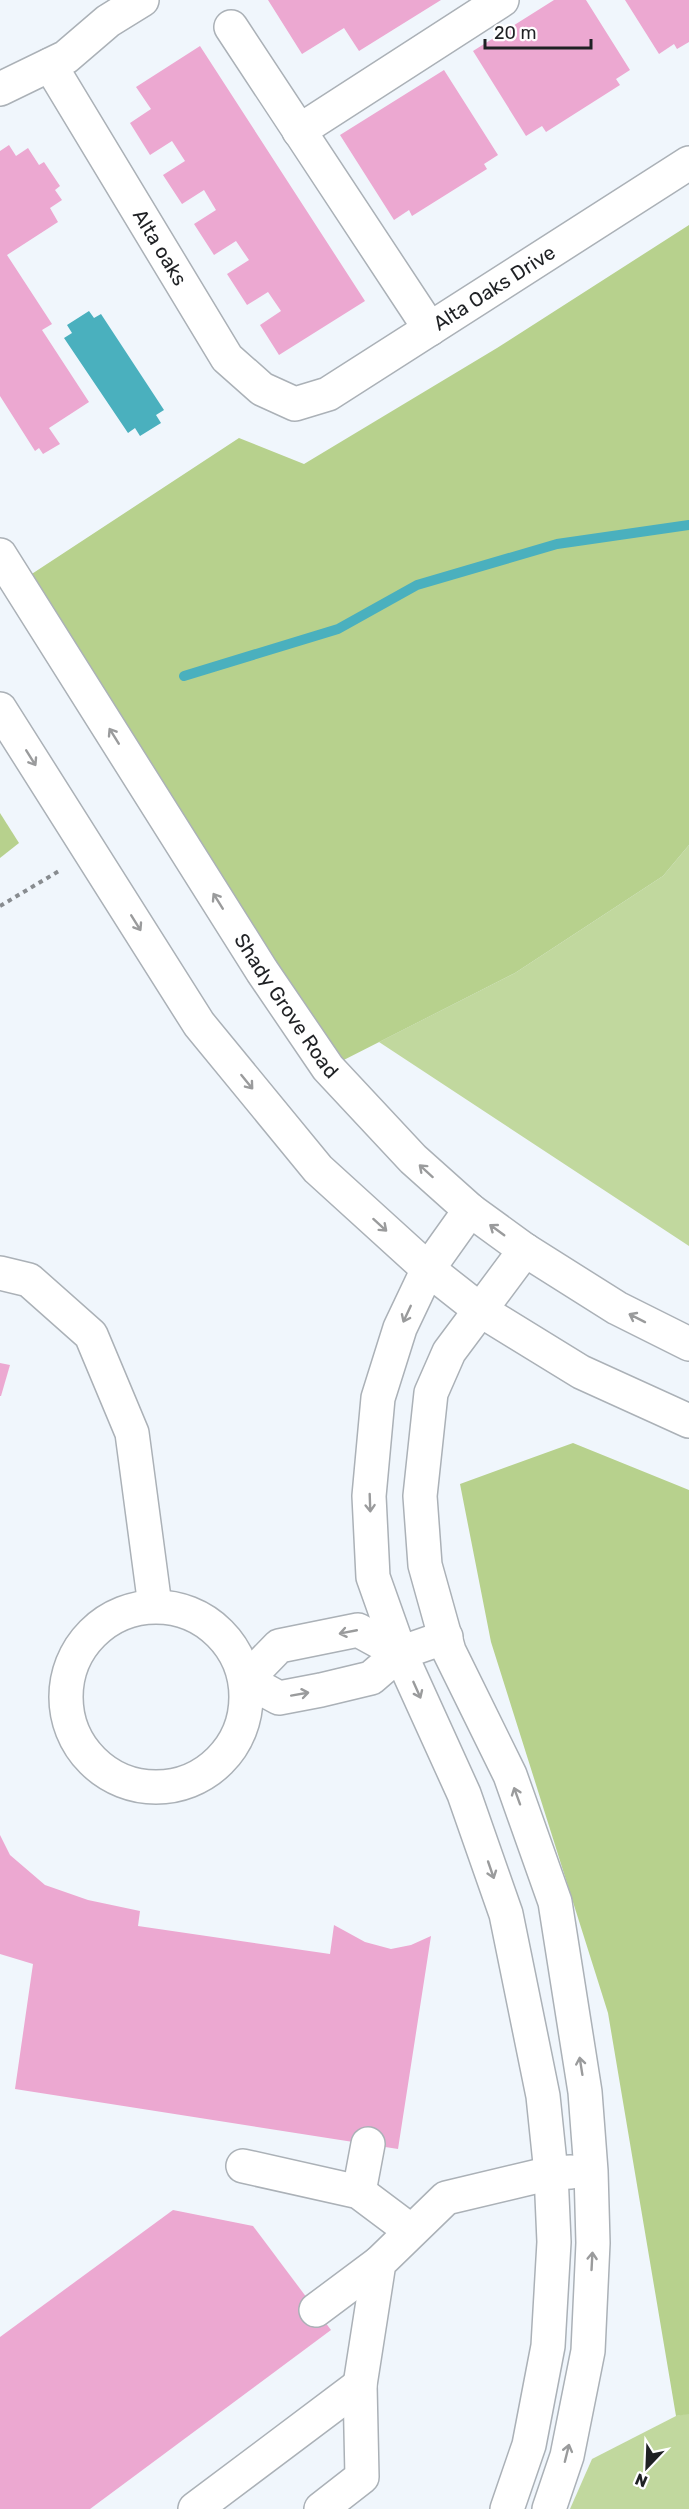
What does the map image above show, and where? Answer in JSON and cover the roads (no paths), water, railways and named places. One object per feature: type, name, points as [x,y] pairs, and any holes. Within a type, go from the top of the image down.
[{"type":"street","points":[[0,89],[66,57],[108,21],[142,0]]},
{"type":"street","points":[[299,131],[502,0]]},
{"type":"street","points":[[231,27],[430,329]]},
{"type":"street","name":"Alta oaks","points":[[50,65],[227,358],[262,389],[295,404]]},
{"type":"street","name":"Alta Oaks Drive","points":[[295,404],[328,394],[689,163]]},
{"type":"street","name":"Shady Grove Road","points":[[0,555],[262,971],[328,1068],[413,1159],[470,1210],[525,1250],[617,1308],[689,1344]]},
{"type":"street","points":[[0,709],[200,1023],[318,1169],[428,1269],[480,1310],[581,1372],[689,1421]]},
{"type":"street","points":[[470,1210],[428,1269],[400,1328],[378,1398],[369,1496],[373,1577],[400,1653],[464,1794],[506,1914],[543,2096],[551,2173],[554,2242],[548,2346],[529,2445],[507,2509]]},
{"type":"street","points":[[525,1250],[449,1352],[431,1393],[420,1496],[425,1564],[449,1651],[510,1775],[555,1902],[585,2092],[591,2171],[593,2243],[588,2351],[567,2456],[549,2509]]},
{"type":"street","points":[[0,1273],[29,1280],[91,1335],[132,1433],[155,1606]]},
{"type":"street","points":[[155,1606],[180,1610],[203,1619],[223,1635],[237,1656],[246,1680],[246,1712],[236,1742],[216,1766],[198,1777],[189,1782],[158,1788],[127,1783],[99,1768],[78,1744],[67,1714],[66,1683],[76,1653],[96,1629],[124,1612],[155,1606]]},
{"type":"street","points":[[246,1680],[279,1646],[358,1630],[400,1653]]},
{"type":"street","points":[[246,1680],[279,1698],[321,1690],[371,1678],[400,1653],[446,1637]]},
{"type":"street","points":[[359,2192],[368,2144]]},
{"type":"street","points":[[243,2166],[359,2192],[411,2231]]},
{"type":"street","points":[[316,2310],[379,2263],[446,2198],[551,2173],[591,2171]]},
{"type":"street","points":[[321,2509],[362,2477],[360,2385],[379,2263]]},
{"type":"street","points":[[195,2509],[360,2385]]},
{"type":"water","points":[[89,311],[94,318],[101,314],[164,410],[156,415],[161,423],[140,436],[135,428],[128,433],[64,338],[72,333],[67,325]]},
{"type":"waterway","points":[[184,676],[338,629],[417,585],[557,544],[689,525]]}]
